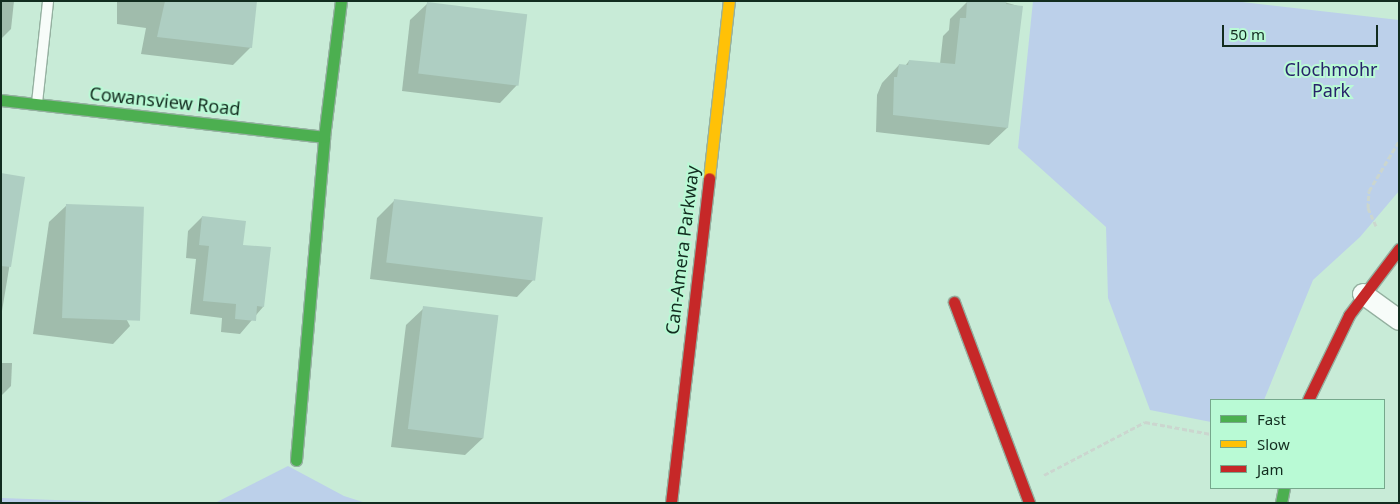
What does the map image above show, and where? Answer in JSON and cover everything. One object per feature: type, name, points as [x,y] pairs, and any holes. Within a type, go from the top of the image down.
[{"type":"street","points":[[296,460],[324,137],[341,1]]},
{"type":"street","name":"Can-Amera Parkway","points":[[671,503],[729,1]]},
{"type":"street","name":"Cowansview Road","points":[[1,100],[324,137]]},
{"type":"street","points":[[1308,399],[1324,362],[1363,294],[1399,249]]},
{"type":"street","points":[[1363,294],[1399,320]]},
{"type":"street","points":[[954,302],[1029,503]]},
{"type":"street","points":[[1281,503],[1284,489]]},
{"type":"lane","points":[[36,104],[48,1]]},
{"type":"path","points":[[1376,226],[1368,208],[1369,191],[1399,141]]},
{"type":"path","points":[[1023,486],[1145,422],[1210,434]]},
{"type":"green space","name":"Clochmohr Park","points":[[1033,1],[1234,1],[1399,20],[1399,191],[1360,237],[1313,280],[1264,399],[1210,399],[1210,422],[1150,410],[1108,298],[1106,227],[1018,148]]},
{"type":"green space","points":[[288,466],[344,496],[366,503],[215,503]]},
{"type":"green space","points":[[2,498],[134,503],[1,503]]},
{"type":"building","points":[[165,1],[257,1],[252,48],[157,37]]},
{"type":"building","points":[[967,1],[1006,1],[1006,4],[1023,6],[1008,128],[893,115],[894,77],[897,77],[899,64],[908,65],[909,60],[955,64],[960,18],[966,18]]},
{"type":"building","points":[[427,2],[527,14],[518,86],[418,73]]},
{"type":"building","points":[[1,173],[25,177],[11,267],[1,266]]},
{"type":"building","points":[[394,199],[543,217],[535,281],[386,263]]},
{"type":"building","points":[[66,204],[144,207],[140,321],[62,318]]},
{"type":"building","points":[[202,216],[246,221],[243,245],[271,247],[264,307],[257,306],[256,321],[235,319],[236,304],[203,301],[209,246],[199,245]]},
{"type":"building","points":[[423,306],[498,315],[483,438],[408,429]]},
{"type":"traffic: fast","points":[[296,460],[324,137],[341,1]]},
{"type":"traffic: fast","points":[[1,100],[324,137]]},
{"type":"traffic: fast","points":[[1281,503],[1284,489]]},
{"type":"traffic: slow","points":[[709,178],[729,1]]},
{"type":"traffic: jam","points":[[671,503],[709,178]]},
{"type":"traffic: jam","points":[[1308,399],[1349,315],[1399,249]]},
{"type":"traffic: jam","points":[[954,302],[1029,503]]}]
